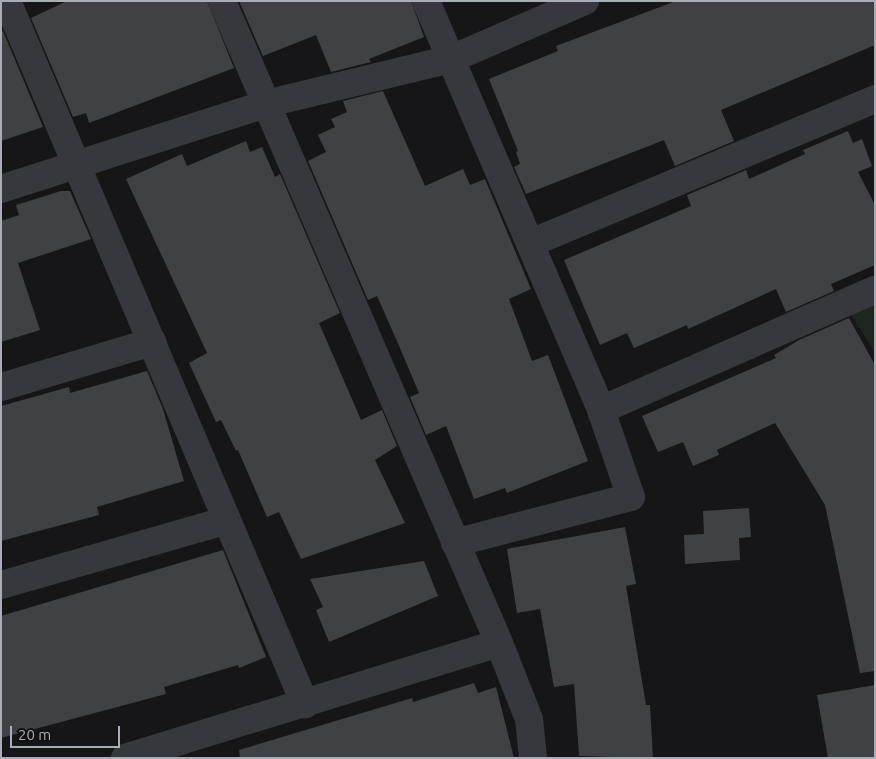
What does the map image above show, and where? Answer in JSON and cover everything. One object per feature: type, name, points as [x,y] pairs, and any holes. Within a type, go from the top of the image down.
[{"type":"street","points":[[7,1],[305,704]]},
{"type":"street","points":[[222,1],[499,642],[529,719],[533,758]]},
{"type":"street","points":[[426,1],[532,243],[601,410],[631,497],[455,543]]},
{"type":"street","points":[[1,189],[78,167],[265,104],[452,59],[585,1]]},
{"type":"street","points":[[532,243],[875,99]]},
{"type":"street","points":[[601,410],[875,290]]},
{"type":"street","points":[[1,386],[152,342]]},
{"type":"street","points":[[1,585],[227,520]]},
{"type":"street","points":[[125,758],[305,704],[499,642]]},
{"type":"shaded area","points":[[875,295],[875,353],[847,308]]},
{"type":"building","points":[[67,1],[207,1],[234,68],[89,123],[86,113],[73,117],[31,18]]},
{"type":"building","points":[[239,1],[411,1],[424,37],[369,59],[371,62],[331,72],[316,35],[263,56]]},
{"type":"building","points":[[676,1],[875,1],[875,45],[721,110],[734,141],[675,166],[664,140],[526,194],[514,167],[520,164],[516,152],[518,151],[489,79],[558,51],[556,46]]},
{"type":"building","points":[[3,31],[43,127],[1,141],[1,32]]},
{"type":"building","points":[[383,91],[425,186],[463,169],[470,185],[485,179],[531,289],[509,299],[532,361],[548,355],[588,461],[507,493],[505,488],[474,499],[446,426],[426,435],[410,397],[419,393],[397,341],[377,296],[368,300],[308,161],[326,152],[318,135],[335,127],[331,119],[347,112],[343,101]]},
{"type":"building","points":[[848,131],[853,143],[862,139],[872,166],[858,172],[875,205],[875,265],[831,284],[834,291],[786,312],[776,289],[688,329],[687,325],[634,348],[627,333],[600,345],[564,260],[691,206],[687,195],[746,170],[749,179],[805,154],[803,150]]},
{"type":"building","points":[[246,141],[250,152],[262,147],[275,177],[280,174],[340,313],[319,323],[361,420],[382,410],[397,446],[375,460],[405,523],[301,559],[279,512],[267,517],[238,450],[236,451],[221,420],[216,422],[189,363],[207,353],[126,179],[182,154],[187,166]]},
{"type":"building","points":[[61,191],[70,191],[91,239],[18,263],[40,330],[1,342],[1,221],[19,215],[16,205]]},
{"type":"building","points":[[849,318],[875,365],[875,671],[860,673],[825,505],[775,423],[717,450],[719,455],[693,466],[683,442],[658,452],[642,416],[776,358],[774,355],[799,340]]},
{"type":"building","points":[[147,371],[163,409],[184,481],[97,507],[99,515],[1,541],[1,406],[69,387],[70,393]]},
{"type":"building","points":[[749,508],[751,537],[739,538],[740,560],[685,564],[684,535],[704,534],[703,511]]},
{"type":"building","points":[[625,527],[636,584],[626,586],[646,705],[650,705],[653,758],[579,756],[574,684],[554,687],[540,609],[517,613],[507,549]]},
{"type":"building","points":[[223,550],[266,657],[239,668],[238,665],[164,687],[166,694],[1,738],[1,616]]},
{"type":"building","points":[[424,561],[438,596],[329,642],[316,610],[323,607],[310,579]]},
{"type":"building","points":[[474,683],[478,693],[496,687],[514,758],[240,758],[239,750],[412,698],[413,702]]},
{"type":"building","points":[[875,685],[875,758],[828,758],[817,695]]}]
